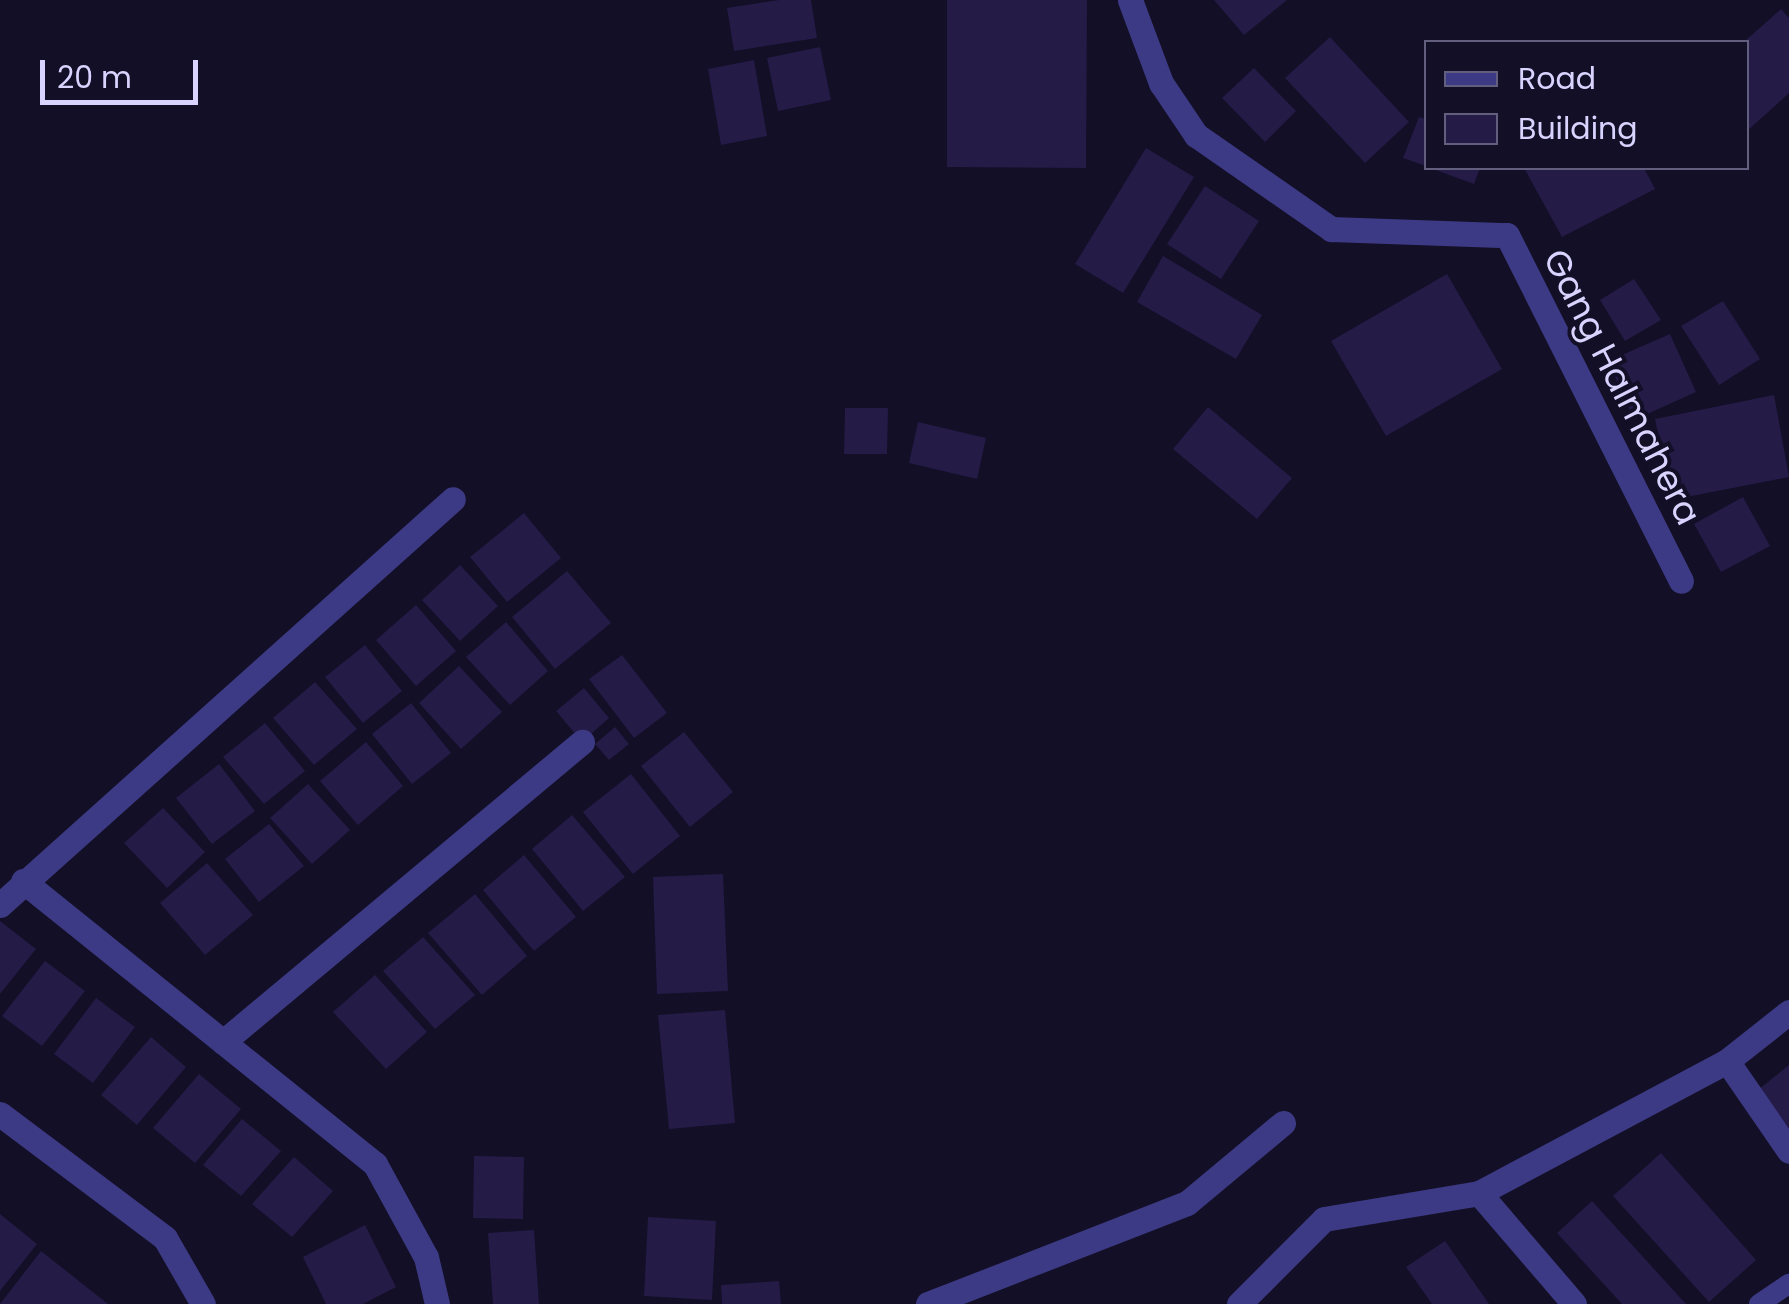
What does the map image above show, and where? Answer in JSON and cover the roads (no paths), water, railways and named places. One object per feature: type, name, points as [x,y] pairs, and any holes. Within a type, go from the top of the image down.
[{"type":"street","name":"Gang Halmahera","points":[[1130,0],[1161,83],[1196,135],[1332,229],[1507,235],[1680,581]]},
{"type":"street","points":[[0,905],[453,499]]},
{"type":"street","points":[[224,1042],[582,742]]},
{"type":"street","points":[[24,882],[375,1164],[426,1257],[437,1304]]},
{"type":"street","points":[[1239,1304],[1324,1220],[1480,1193],[1726,1061],[1789,1012]]},
{"type":"street","points":[[1726,1061],[1789,1151]]},
{"type":"street","points":[[0,1114],[166,1238],[203,1304]]},
{"type":"street","points":[[928,1304],[1187,1203],[1283,1123]]},
{"type":"street","points":[[1480,1193],[1574,1304]]},
{"type":"lane","points":[[1759,1304],[1789,1284]]}]
